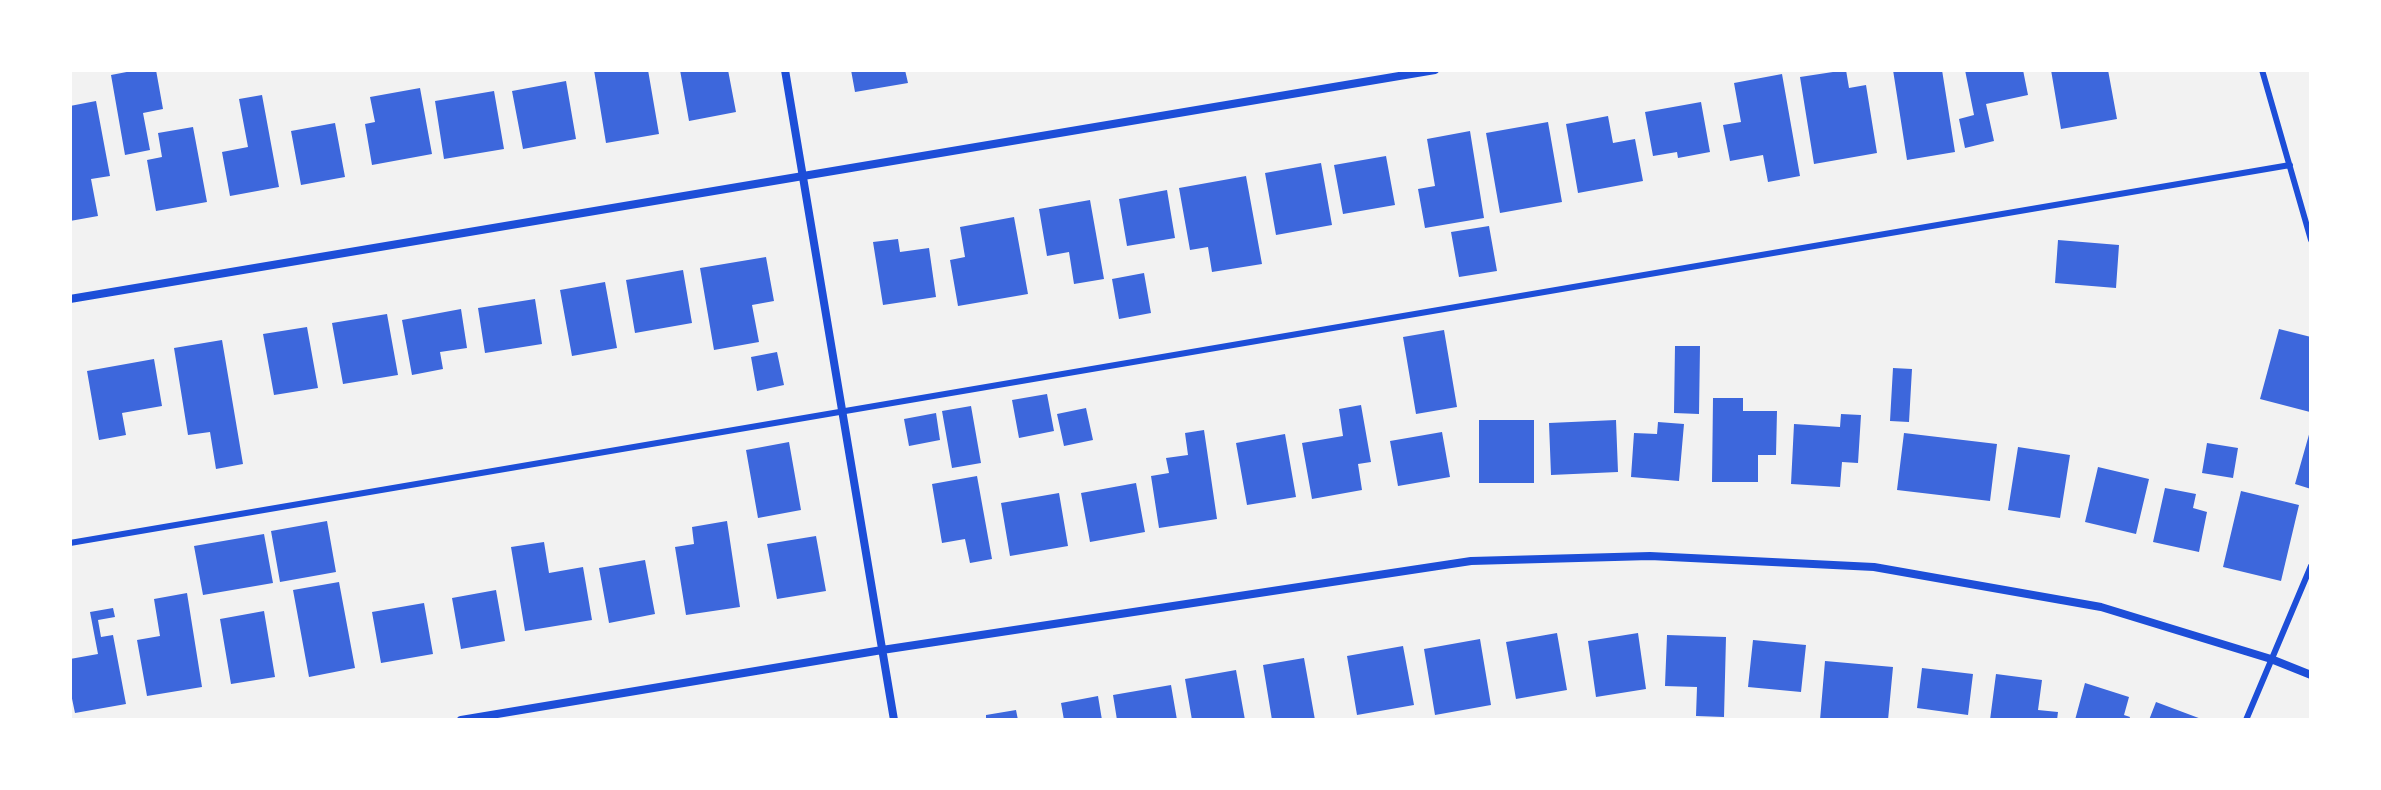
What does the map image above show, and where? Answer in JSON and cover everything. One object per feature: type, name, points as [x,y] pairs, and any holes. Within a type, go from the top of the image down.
[{"type":"street","points":[[785,70],[894,720]]},
{"type":"street","points":[[70,299],[1435,70]]},
{"type":"street","points":[[461,720],[882,650],[1471,561],[1650,556],[1874,567],[2101,607],[2271,659],[2311,675]]},
{"type":"lane","points":[[2262,70],[2311,240]]},
{"type":"lane","points":[[70,543],[2290,165]]},
{"type":"lane","points":[[2246,720],[2311,566]]},
{"type":"building","points":[[156,70],[163,109],[143,113],[150,150],[125,155],[111,75]]},
{"type":"building","points":[[594,70],[648,70],[659,134],[606,143]]},
{"type":"building","points":[[680,70],[728,70],[736,112],[689,121]]},
{"type":"building","points":[[851,70],[905,70],[908,83],[855,92]]},
{"type":"building","points":[[1846,70],[1849,88],[1866,85],[1877,153],[1814,164],[1800,77]]},
{"type":"building","points":[[1893,70],[1942,70],[1955,152],[1907,160]]},
{"type":"building","points":[[1965,70],[2023,70],[2028,95],[1986,104],[1994,141],[1965,148],[1959,119],[1974,115]]},
{"type":"building","points":[[2051,70],[2108,70],[2117,119],[2061,129]]},
{"type":"building","points":[[1782,74],[1800,176],[1768,182],[1763,155],[1730,161],[1723,125],[1741,122],[1734,83]]},
{"type":"building","points":[[566,81],[576,139],[523,149],[512,91]]},
{"type":"building","points":[[420,88],[432,154],[372,165],[365,124],[375,122],[370,97]]},
{"type":"building","points":[[494,91],[504,149],[444,159],[435,101]]},
{"type":"building","points":[[262,95],[279,187],[230,196],[222,152],[248,147],[239,99]]},
{"type":"building","points":[[96,101],[110,176],[91,179],[98,216],[70,221],[70,106]]},
{"type":"building","points":[[1701,102],[1710,152],[1678,158],[1677,152],[1653,156],[1645,112]]},
{"type":"building","points":[[1608,116],[1613,143],[1635,139],[1643,181],[1578,193],[1566,124]]},
{"type":"building","points":[[1548,122],[1562,202],[1500,213],[1486,133]]},
{"type":"building","points":[[335,123],[345,177],[301,185],[291,131]]},
{"type":"building","points":[[193,127],[207,202],[156,211],[147,160],[162,157],[158,133]]},
{"type":"building","points":[[1470,131],[1484,218],[1425,228],[1418,189],[1435,186],[1427,139]]},
{"type":"building","points":[[1386,156],[1395,205],[1343,214],[1334,165]]},
{"type":"building","points":[[1321,163],[1332,225],[1276,235],[1265,173]]},
{"type":"building","points":[[1246,176],[1262,264],[1212,272],[1208,247],[1190,250],[1179,188]]},
{"type":"building","points":[[1167,190],[1175,238],[1127,246],[1119,199]]},
{"type":"building","points":[[1090,200],[1104,279],[1074,284],[1069,252],[1047,256],[1039,209]]},
{"type":"building","points":[[1014,217],[1028,294],[958,306],[950,260],[965,257],[960,227]]},
{"type":"building","points":[[1489,226],[1497,271],[1459,277],[1451,232]]},
{"type":"building","points":[[898,239],[900,252],[929,248],[936,297],[883,305],[873,242]]},
{"type":"building","points":[[2058,240],[2119,245],[2116,288],[2055,283]]},
{"type":"building","points":[[766,257],[774,301],[752,305],[759,342],[714,350],[700,268]]},
{"type":"building","points":[[683,270],[692,323],[635,333],[626,280]]},
{"type":"building","points":[[1144,273],[1151,313],[1119,319],[1112,279]]},
{"type":"building","points":[[605,282],[617,348],[572,356],[560,290]]},
{"type":"building","points":[[535,299],[542,344],[485,353],[478,308]]},
{"type":"building","points":[[461,309],[467,348],[440,352],[443,369],[412,375],[402,320]]},
{"type":"building","points":[[387,314],[398,375],[343,384],[332,323]]},
{"type":"building","points":[[307,327],[318,388],[274,395],[263,334]]},
{"type":"building","points":[[2279,329],[2311,337],[2310,412],[2260,399]]},
{"type":"building","points":[[1444,330],[1457,407],[1416,414],[1403,337]]},
{"type":"building","points":[[222,340],[243,464],[216,469],[210,432],[188,435],[174,348]]},
{"type":"building","points":[[1675,346],[1700,346],[1699,414],[1674,413]]},
{"type":"building","points":[[777,352],[784,385],[757,391],[751,357]]},
{"type":"building","points":[[154,359],[162,406],[122,413],[126,435],[99,440],[87,371]]},
{"type":"building","points":[[1893,368],[1912,369],[1909,422],[1890,421]]},
{"type":"building","points":[[1047,394],[1054,431],[1019,438],[1012,400]]},
{"type":"building","points":[[1713,398],[1743,398],[1743,411],[1777,411],[1776,455],[1758,455],[1758,482],[1712,482]]},
{"type":"building","points":[[1361,405],[1371,462],[1358,464],[1362,490],[1312,499],[1302,443],[1343,436],[1339,409]]},
{"type":"building","points":[[971,406],[981,463],[952,468],[942,411]]},
{"type":"building","points":[[1086,408],[1093,440],[1064,446],[1057,414]]},
{"type":"building","points":[[936,413],[940,440],[909,446],[904,419]]},
{"type":"building","points":[[1841,414],[1861,415],[1858,463],[1842,462],[1840,487],[1791,484],[1794,424],[1840,427]]},
{"type":"building","points":[[1479,420],[1534,420],[1534,483],[1479,483]]},
{"type":"building","points":[[1616,420],[1618,472],[1551,475],[1549,423]]},
{"type":"building","points":[[1658,422],[1684,424],[1679,481],[1631,477],[1634,433],[1657,434]]},
{"type":"building","points":[[1204,430],[1217,519],[1159,528],[1151,476],[1169,473],[1166,458],[1188,455],[1185,433]]},
{"type":"building","points":[[1442,432],[1450,477],[1398,486],[1390,441]]},
{"type":"building","points":[[2311,432],[2311,489],[2295,484]]},
{"type":"building","points":[[1904,433],[1997,444],[1990,501],[1897,490]]},
{"type":"building","points":[[1285,434],[1296,497],[1247,505],[1236,443]]},
{"type":"building","points":[[789,442],[801,510],[758,518],[746,450]]},
{"type":"building","points":[[2207,443],[2238,448],[2233,478],[2202,473]]},
{"type":"building","points":[[2018,447],[2070,455],[2060,518],[2008,510]]},
{"type":"building","points":[[2098,467],[2149,479],[2136,534],[2085,522]]},
{"type":"building","points":[[977,476],[992,559],[970,563],[965,539],[942,543],[932,484]]},
{"type":"building","points":[[1136,483],[1145,532],[1090,542],[1081,493]]},
{"type":"building","points":[[2165,488],[2196,494],[2193,508],[2207,512],[2199,552],[2153,542]]},
{"type":"building","points":[[2241,491],[2299,505],[2281,581],[2223,567]]},
{"type":"building","points":[[1059,493],[1068,546],[1010,556],[1001,503]]},
{"type":"building","points":[[327,521],[336,572],[280,582],[271,531]]},
{"type":"building","points":[[727,521],[740,607],[686,615],[675,547],[694,544],[692,527]]},
{"type":"building","points":[[264,534],[273,583],[203,595],[194,546]]},
{"type":"building","points":[[816,536],[826,591],[777,599],[767,544]]},
{"type":"building","points":[[544,542],[549,573],[583,567],[592,620],[525,631],[511,547]]},
{"type":"building","points":[[645,560],[655,614],[609,623],[599,568]]},
{"type":"building","points":[[339,582],[355,668],[309,677],[293,590]]},
{"type":"building","points":[[496,590],[505,641],[461,649],[452,598]]},
{"type":"building","points":[[187,593],[202,687],[147,696],[137,640],[160,636],[154,599]]},
{"type":"building","points":[[424,603],[433,654],[381,663],[372,612]]},
{"type":"building","points":[[113,608],[115,617],[98,620],[101,637],[113,635],[126,704],[75,713],[70,689],[70,659],[98,654],[90,612]]},
{"type":"building","points":[[264,611],[275,677],[231,684],[220,619]]},
{"type":"building","points":[[1557,633],[1567,690],[1516,699],[1506,642]]},
{"type":"building","points":[[1638,633],[1646,689],[1596,697],[1588,641]]},
{"type":"building","points":[[1667,635],[1726,637],[1724,717],[1696,716],[1697,687],[1665,686]]},
{"type":"building","points":[[1480,639],[1491,705],[1435,715],[1424,649]]},
{"type":"building","points":[[1753,640],[1806,645],[1801,692],[1748,687]]},
{"type":"building","points":[[1403,646],[1414,705],[1357,715],[1347,656]]},
{"type":"building","points":[[1304,658],[1315,720],[1272,720],[1263,665]]},
{"type":"building","points":[[1825,661],[1893,667],[1888,720],[1820,720]]},
{"type":"building","points":[[1922,668],[1973,674],[1968,715],[1917,708]]},
{"type":"building","points":[[1236,670],[1245,720],[1192,720],[1185,679]]},
{"type":"building","points":[[1996,674],[2042,680],[2038,710],[2058,712],[2057,720],[1990,720]]},
{"type":"building","points":[[2085,683],[2129,697],[2124,715],[2130,717],[2129,720],[2075,720]]},
{"type":"building","points":[[1171,685],[1177,720],[1117,720],[1113,695]]},
{"type":"building","points":[[1098,696],[1102,720],[1064,720],[1061,703]]},
{"type":"building","points":[[2156,702],[2204,720],[2149,720]]},
{"type":"building","points":[[1016,710],[1018,720],[986,720],[986,715]]}]
